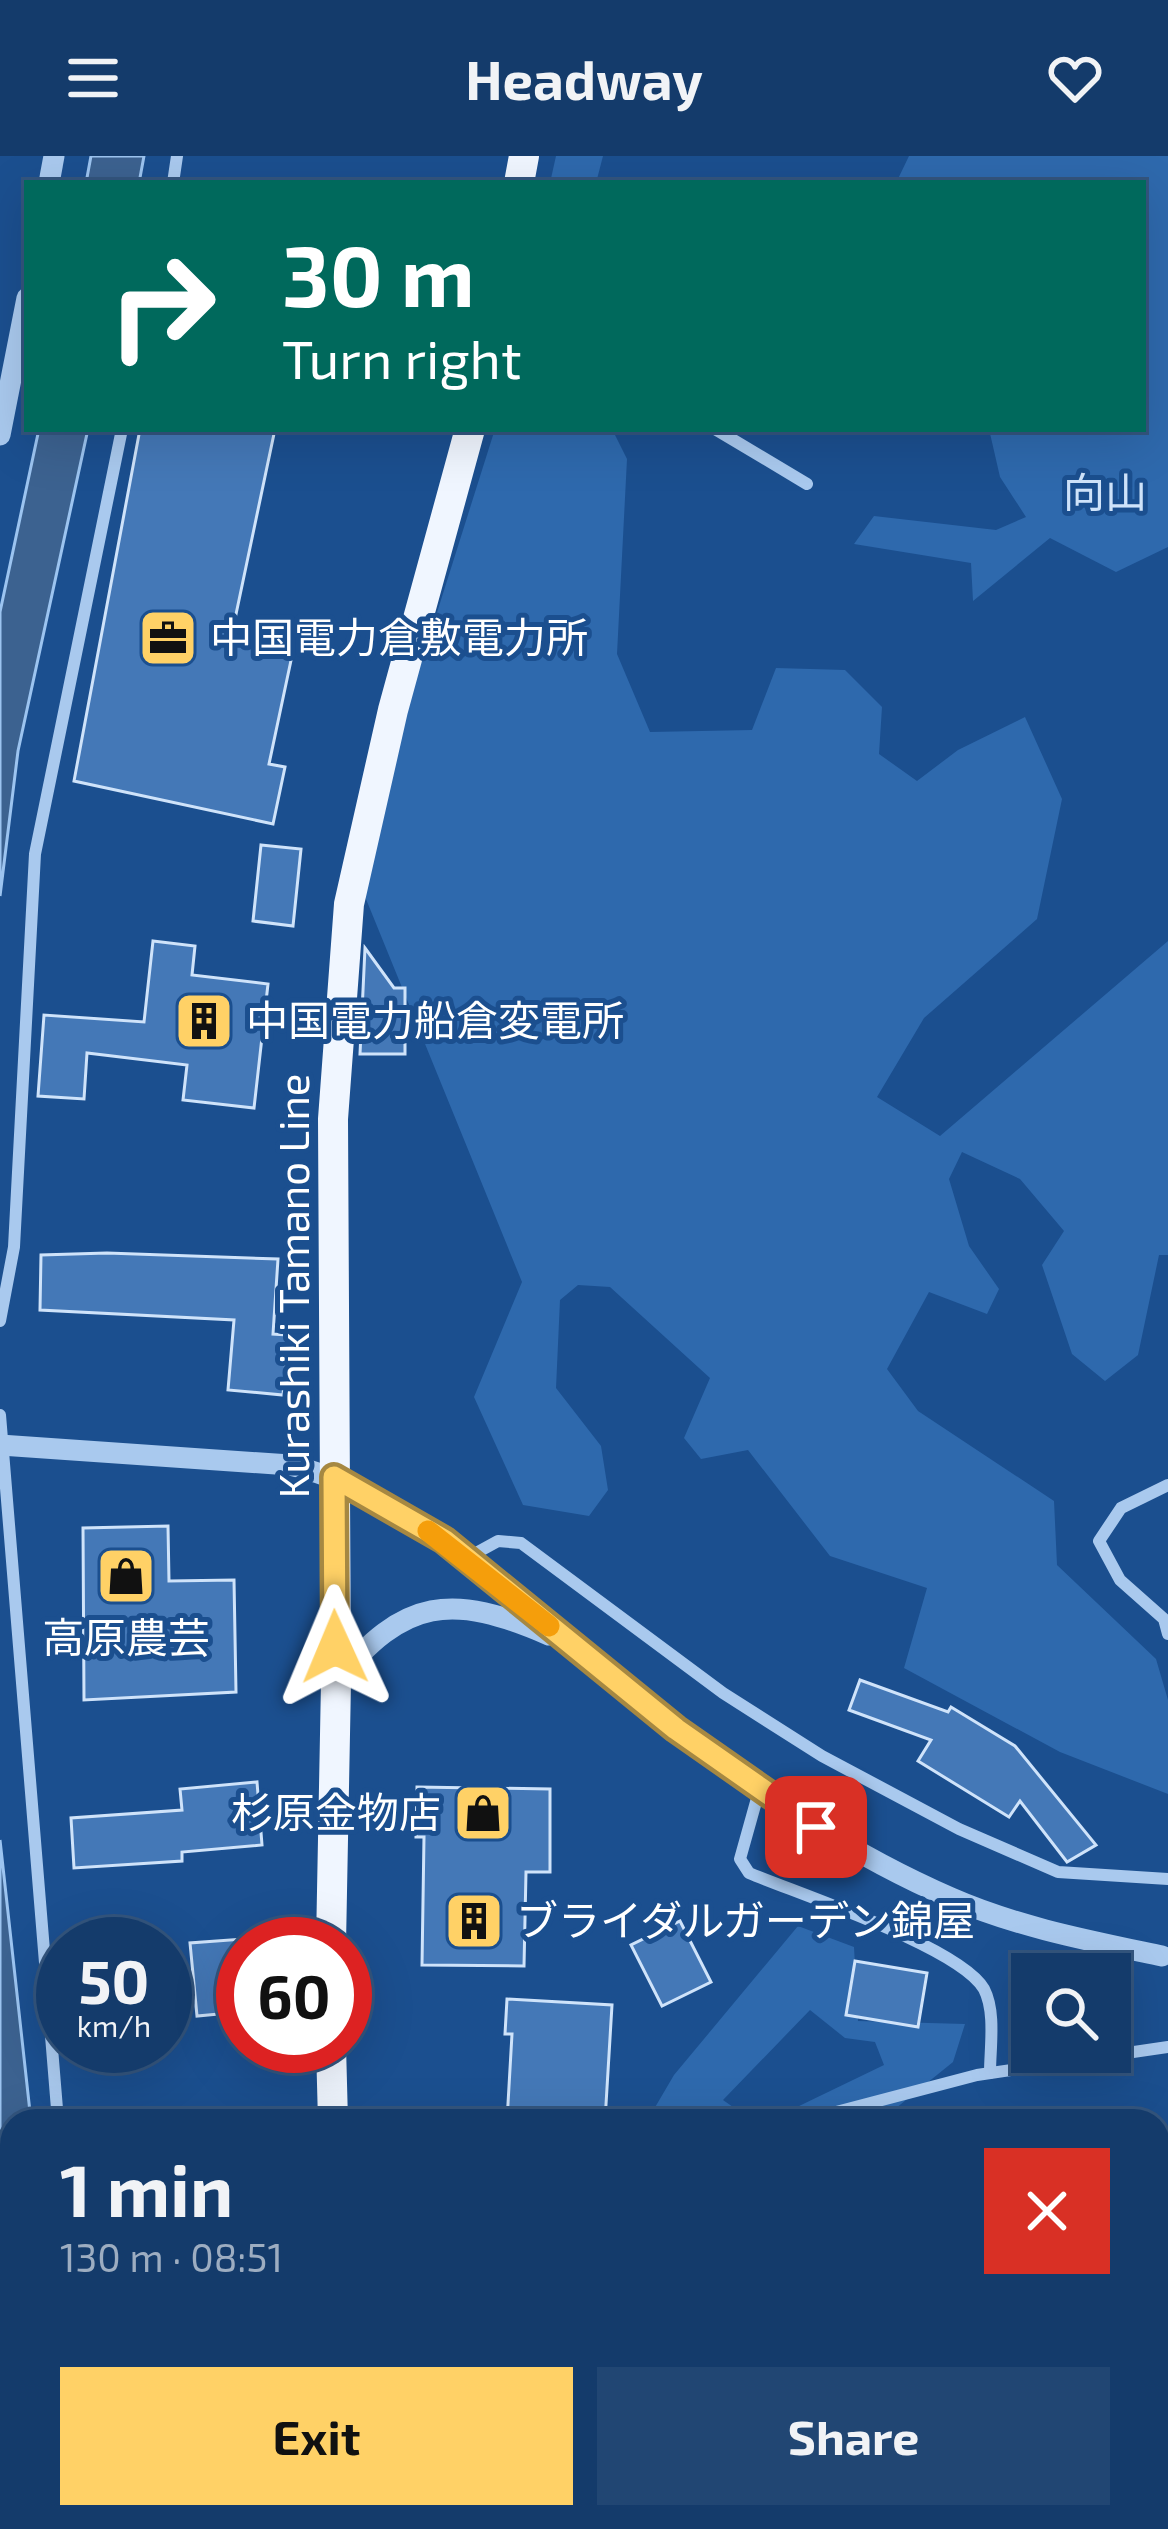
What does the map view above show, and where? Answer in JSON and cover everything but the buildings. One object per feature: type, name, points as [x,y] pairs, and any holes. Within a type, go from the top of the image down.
[{"type":"main road","name":"Kurashiki Tamano Line","points":[[332,1917],[333,1119],[349,904],[393,710],[469,432]]},
{"type":"main road","points":[[332,2073],[333,2109]]},
{"type":"street","points":[[0,435],[24,313]]},
{"type":"street","points":[[0,1321],[14,1247],[35,854],[121,432]]},
{"type":"street","points":[[720,432],[807,484]]},
{"type":"street","points":[[0,1415],[24,1655],[57,2109]]},
{"type":"street","points":[[0,1445],[290,1465],[334,1477],[379,1498],[467,1558],[759,1791],[844,1845],[953,1899],[1060,1934],[1162,1956]]},
{"type":"street","points":[[1168,1485],[1121,1508],[1099,1541],[1120,1580],[1164,1619],[1168,1634]]},
{"type":"street","points":[[467,1558],[498,1541],[521,1543],[723,1694],[822,1756],[997,1848],[1058,1872],[1168,1879]]},
{"type":"street","points":[[336,1682],[370,1640],[396,1623],[464,1606],[508,1617],[572,1645]]},
{"type":"street","points":[[759,1791],[740,1859],[749,1873],[874,1924],[964,1970],[983,1988],[990,2012],[990,2073]]},
{"type":"street","points":[[849,2109],[990,2073],[1168,2047]]},
{"type":"green space","points":[[556,156],[603,156],[597,180],[551,180]]},
{"type":"green space","name":"向山","points":[[909,156],[1168,156],[1168,547],[1116,572],[1050,538],[973,601],[971,563],[854,544],[874,516],[996,530],[1026,517],[1000,477],[990,432],[1146,432],[1146,180],[897,180]]},
{"type":"green space","points":[[494,432],[614,432],[627,459],[617,654],[650,732],[752,730],[776,668],[845,670],[882,707],[879,754],[917,781],[958,750],[1025,717],[1062,799],[1037,919],[924,1018],[877,1097],[940,1136],[1168,941],[1168,1255],[1159,1255],[1138,1355],[1105,1381],[1072,1354],[1042,1265],[1064,1231],[1020,1179],[962,1152],[949,1179],[969,1246],[999,1289],[987,1314],[929,1292],[887,1369],[918,1411],[1054,1501],[1057,1565],[1156,1659],[1168,1700],[1168,1794],[1060,1752],[904,1668],[927,1588],[830,1556],[748,1450],[701,1459],[684,1438],[710,1378],[610,1287],[578,1285],[560,1300],[556,1388],[601,1446],[608,1490],[589,1516],[523,1505],[474,1397],[522,1282],[355,872]]},
{"type":"green space","points":[[798,1926],[854,1947],[858,2021],[965,2024],[953,2062],[895,2109],[793,2109],[884,2065],[875,2042],[845,2038],[810,2010],[723,2100],[736,2109],[654,2109],[674,2075]]},
{"type":"shaded area","points":[[91,156],[144,156],[140,180],[87,180]]},
{"type":"shaded area","points":[[38,432],[87,432],[18,751],[0,896],[0,612]]},
{"type":"shaded area","points":[[0,1840],[30,2109],[0,2109]]},
{"type":"slow traffic","points":[[428,1531],[549,1626]]},
{"type":"place","name":"中国電力倉敷電力所","points":[[168,638]]},
{"type":"place","name":"中国電力船倉変電所","points":[[204,1021]]},
{"type":"place","name":"高原農芸","points":[[126,1576]]},
{"type":"place","name":"杉原金物店","points":[[483,1813]]},
{"type":"place","name":"ブライダルガーデン錦屋","points":[[474,1921]]},
{"type":"route","points":[[335,1647],[334,1477],[379,1498],[444,1540],[676,1729],[816,1827]]}]
